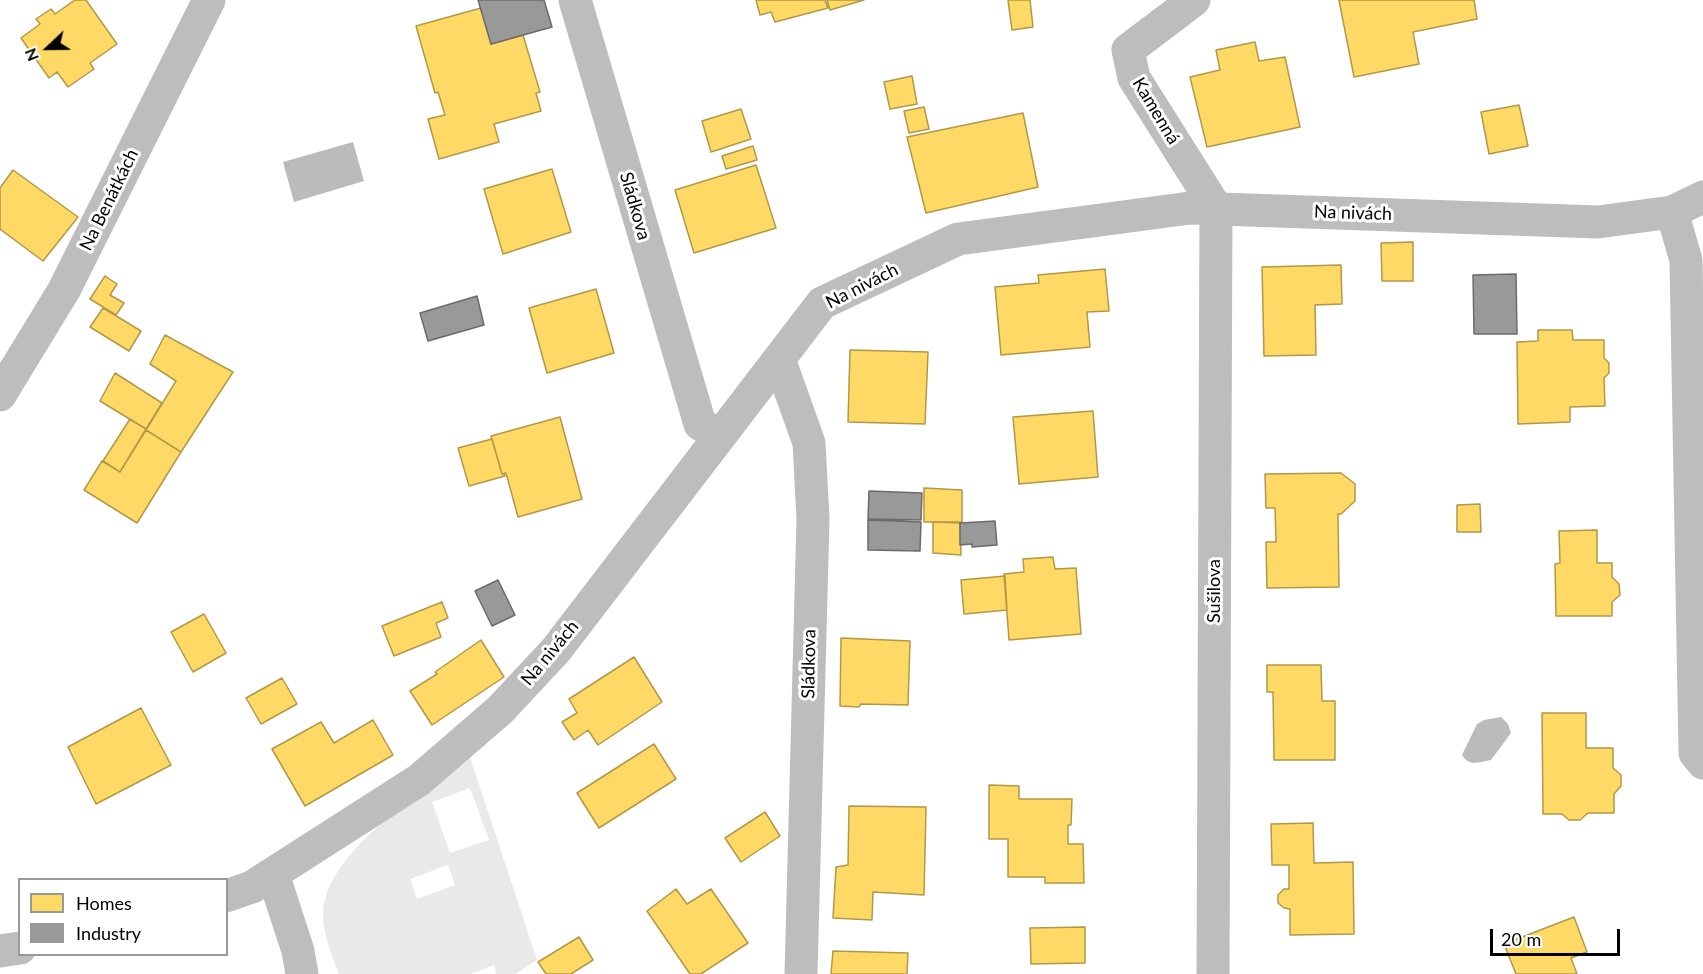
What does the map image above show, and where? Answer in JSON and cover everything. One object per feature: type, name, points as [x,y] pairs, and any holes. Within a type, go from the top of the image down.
[{"type":"street","name":"Na Benátkách","points":[[0,395],[64,290],[209,0]]},
{"type":"street","name":"Sládkova","points":[[575,0],[700,424],[720,436]]},
{"type":"street","name":"Kamenná","points":[[1194,0],[1128,50],[1134,78],[1216,208]]},
{"type":"street","name":"Na nivách","points":[[228,895],[252,887],[419,780],[500,710],[556,650],[822,303],[958,239],[1190,208],[1598,222],[1672,212],[1703,197]]},
{"type":"street","name":"Sušilova","points":[[1213,974],[1216,208]]},
{"type":"street","points":[[1672,212],[1686,260],[1695,753],[1703,763]]},
{"type":"street","name":"Sládkova","points":[[779,359],[809,443],[813,519],[801,974]]},
{"type":"street","points":[[273,874],[298,951],[302,974]]},
{"type":"street","points":[[0,951],[18,948]]},
{"type":"shaded area","points":[[353,142],[364,181],[294,202],[283,162]]},
{"type":"shaded area","points":[[1501,717],[1508,724],[1511,733],[1491,760],[1475,763],[1465,759],[1462,755],[1477,724],[1484,720]]},
{"type":"shaded area","points":[[470,757],[537,960],[515,974],[496,974],[494,965],[470,974],[339,974],[327,939],[323,917],[327,893],[339,870],[357,847],[379,826]],"holes":[[[470,788],[489,840],[450,853],[432,802]],[[448,865],[455,885],[417,899],[410,879]]]},
{"type":"building: Homes","points":[[75,0],[86,0],[117,44],[90,63],[94,69],[68,87],[57,72],[49,78],[21,38],[40,24],[36,19],[51,9],[55,14]]},
{"type":"building: Homes","points":[[756,0],[825,0],[828,8],[775,22],[771,12],[760,15]]},
{"type":"building: Homes","points":[[827,0],[864,0],[830,10]]},
{"type":"building: Homes","points":[[1008,0],[1030,0],[1033,27],[1012,30]]},
{"type":"building: Homes","points":[[1339,0],[1474,0],[1477,19],[1413,32],[1419,64],[1354,77]]},
{"type":"building: Homes","points":[[481,8],[491,44],[523,35],[540,92],[536,93],[541,111],[494,124],[499,142],[439,159],[428,119],[445,115],[438,92],[435,93],[416,26]]},
{"type":"building: Homes","points":[[1255,42],[1259,61],[1285,57],[1300,127],[1207,147],[1190,77],[1220,70],[1216,50]]},
{"type":"building: Homes","points":[[912,76],[917,104],[890,109],[884,82]]},
{"type":"building: Homes","points":[[1519,105],[1528,146],[1489,154],[1481,112]]},
{"type":"building: Homes","points":[[924,107],[929,129],[909,133],[904,111]]},
{"type":"building: Homes","points":[[741,109],[751,139],[711,152],[702,121]]},
{"type":"building: Homes","points":[[1023,113],[1038,187],[926,213],[907,137]]},
{"type":"building: Homes","points":[[753,146],[757,160],[726,169],[722,156]]},
{"type":"building: Homes","points":[[756,165],[776,228],[694,253],[675,190]]},
{"type":"building: Homes","points":[[552,169],[571,232],[503,254],[484,189]]},
{"type":"building: Homes","points":[[13,170],[78,217],[43,261],[0,229],[0,188]]},
{"type":"building: Homes","points":[[1413,242],[1413,281],[1382,281],[1381,243]]},
{"type":"building: Homes","points":[[1341,265],[1342,304],[1315,305],[1316,355],[1264,356],[1262,267]]},
{"type":"building: Homes","points":[[1105,269],[1109,311],[1087,312],[1090,347],[1001,355],[995,287],[1039,283],[1038,275]]},
{"type":"building: Homes","points":[[105,276],[117,284],[110,295],[124,303],[116,315],[90,299]]},
{"type":"building: Homes","points":[[596,289],[614,353],[547,373],[529,308]]},
{"type":"building: Homes","points":[[103,308],[141,331],[129,351],[90,327]]},
{"type":"building: Homes","points":[[1538,330],[1572,330],[1573,340],[1604,340],[1604,358],[1609,363],[1609,373],[1604,378],[1605,406],[1570,407],[1570,422],[1518,424],[1517,342],[1538,341]]},
{"type":"building: Homes","points":[[165,335],[233,372],[181,452],[146,430],[176,381],[150,364]]},
{"type":"building: Homes","points":[[850,350],[928,352],[925,424],[848,422]]},
{"type":"building: Homes","points":[[115,373],[162,403],[146,429],[100,401]]},
{"type":"building: Homes","points":[[1093,411],[1098,477],[1019,484],[1013,417]]},
{"type":"building: Homes","points":[[560,417],[582,499],[518,517],[506,473],[502,474],[491,436]]},
{"type":"building: Homes","points":[[130,419],[146,429],[120,472],[103,461]]},
{"type":"building: Homes","points":[[146,430],[181,452],[137,523],[84,490],[102,461],[120,472]]},
{"type":"building: Homes","points":[[492,439],[502,474],[505,476],[469,486],[458,448]]},
{"type":"building: Homes","points":[[1341,473],[1355,484],[1355,501],[1341,514],[1338,514],[1339,587],[1267,588],[1266,542],[1276,542],[1275,508],[1266,508],[1265,474]]},
{"type":"building: Homes","points":[[924,488],[962,490],[962,522],[924,522]]},
{"type":"building: Homes","points":[[1480,504],[1481,532],[1457,532],[1457,505]]},
{"type":"building: Homes","points":[[933,522],[960,523],[961,555],[933,553]]},
{"type":"building: Homes","points":[[1597,530],[1597,563],[1612,563],[1612,577],[1619,584],[1620,595],[1612,602],[1612,616],[1556,616],[1555,564],[1560,563],[1559,531]]},
{"type":"building: Homes","points":[[1053,557],[1055,569],[1076,568],[1081,634],[1009,640],[1004,574],[1024,572],[1023,559]]},
{"type":"building: Homes","points":[[1005,576],[1007,610],[964,614],[961,580]]},
{"type":"building: Homes","points":[[442,602],[448,618],[436,623],[441,637],[394,656],[382,626]]},
{"type":"building: Homes","points":[[204,614],[226,653],[193,672],[171,632]]},
{"type":"building: Homes","points":[[841,638],[910,641],[908,705],[840,706]]},
{"type":"building: Homes","points":[[481,640],[504,677],[432,725],[410,691],[437,674],[435,672]]},
{"type":"building: Homes","points":[[634,657],[662,702],[598,745],[588,730],[574,740],[562,722],[577,713],[569,699]]},
{"type":"building: Homes","points":[[1267,665],[1321,665],[1322,701],[1335,701],[1335,760],[1274,760],[1273,692],[1267,692]]},
{"type":"building: Homes","points":[[282,678],[297,704],[261,724],[246,698]]},
{"type":"building: Homes","points":[[141,708],[171,765],[96,804],[68,747]]},
{"type":"building: Homes","points":[[1542,713],[1586,713],[1586,748],[1613,748],[1613,768],[1621,775],[1621,786],[1614,794],[1614,813],[1588,813],[1580,820],[1569,820],[1562,814],[1543,814]]},
{"type":"building: Homes","points":[[373,720],[393,755],[305,806],[272,749],[321,722],[334,743]]},
{"type":"building: Homes","points":[[654,744],[676,779],[599,828],[577,793]]},
{"type":"building: Homes","points":[[989,785],[1019,786],[1019,799],[1072,799],[1068,844],[1083,844],[1084,883],[1045,883],[1045,877],[1008,877],[1008,839],[989,839]]},
{"type":"building: Homes","points":[[849,806],[926,807],[924,895],[873,892],[872,920],[833,918],[836,867],[848,865]]},
{"type":"building: Homes","points":[[765,812],[780,836],[741,862],[725,838]]},
{"type":"building: Homes","points":[[1313,823],[1314,863],[1353,862],[1354,934],[1290,935],[1290,909],[1278,903],[1278,895],[1284,889],[1289,889],[1289,865],[1272,865],[1271,824]]},
{"type":"building: Homes","points":[[676,889],[687,904],[711,889],[748,943],[701,974],[690,974],[647,911]]},
{"type":"building: Homes","points":[[1574,917],[1587,952],[1571,958],[1577,974],[1516,974],[1504,944]]},
{"type":"building: Homes","points":[[1085,927],[1085,963],[1031,964],[1030,928]]},
{"type":"building: Homes","points":[[579,937],[593,960],[571,974],[546,974],[538,962]]},
{"type":"building: Homes","points":[[833,951],[908,953],[907,974],[831,974]]},
{"type":"building: Industry","points":[[478,0],[544,0],[552,27],[491,44]]},
{"type":"building: Industry","points":[[1516,274],[1517,334],[1474,334],[1473,275]]},
{"type":"building: Industry","points":[[477,296],[484,325],[428,341],[420,313]]},
{"type":"building: Industry","points":[[869,491],[922,493],[921,520],[868,519]]},
{"type":"building: Industry","points":[[868,520],[921,522],[920,551],[868,550]]},
{"type":"building: Industry","points":[[995,521],[997,545],[972,547],[972,544],[960,545],[960,523]]},
{"type":"building: Industry","points":[[498,580],[515,615],[492,626],[475,591]]}]
